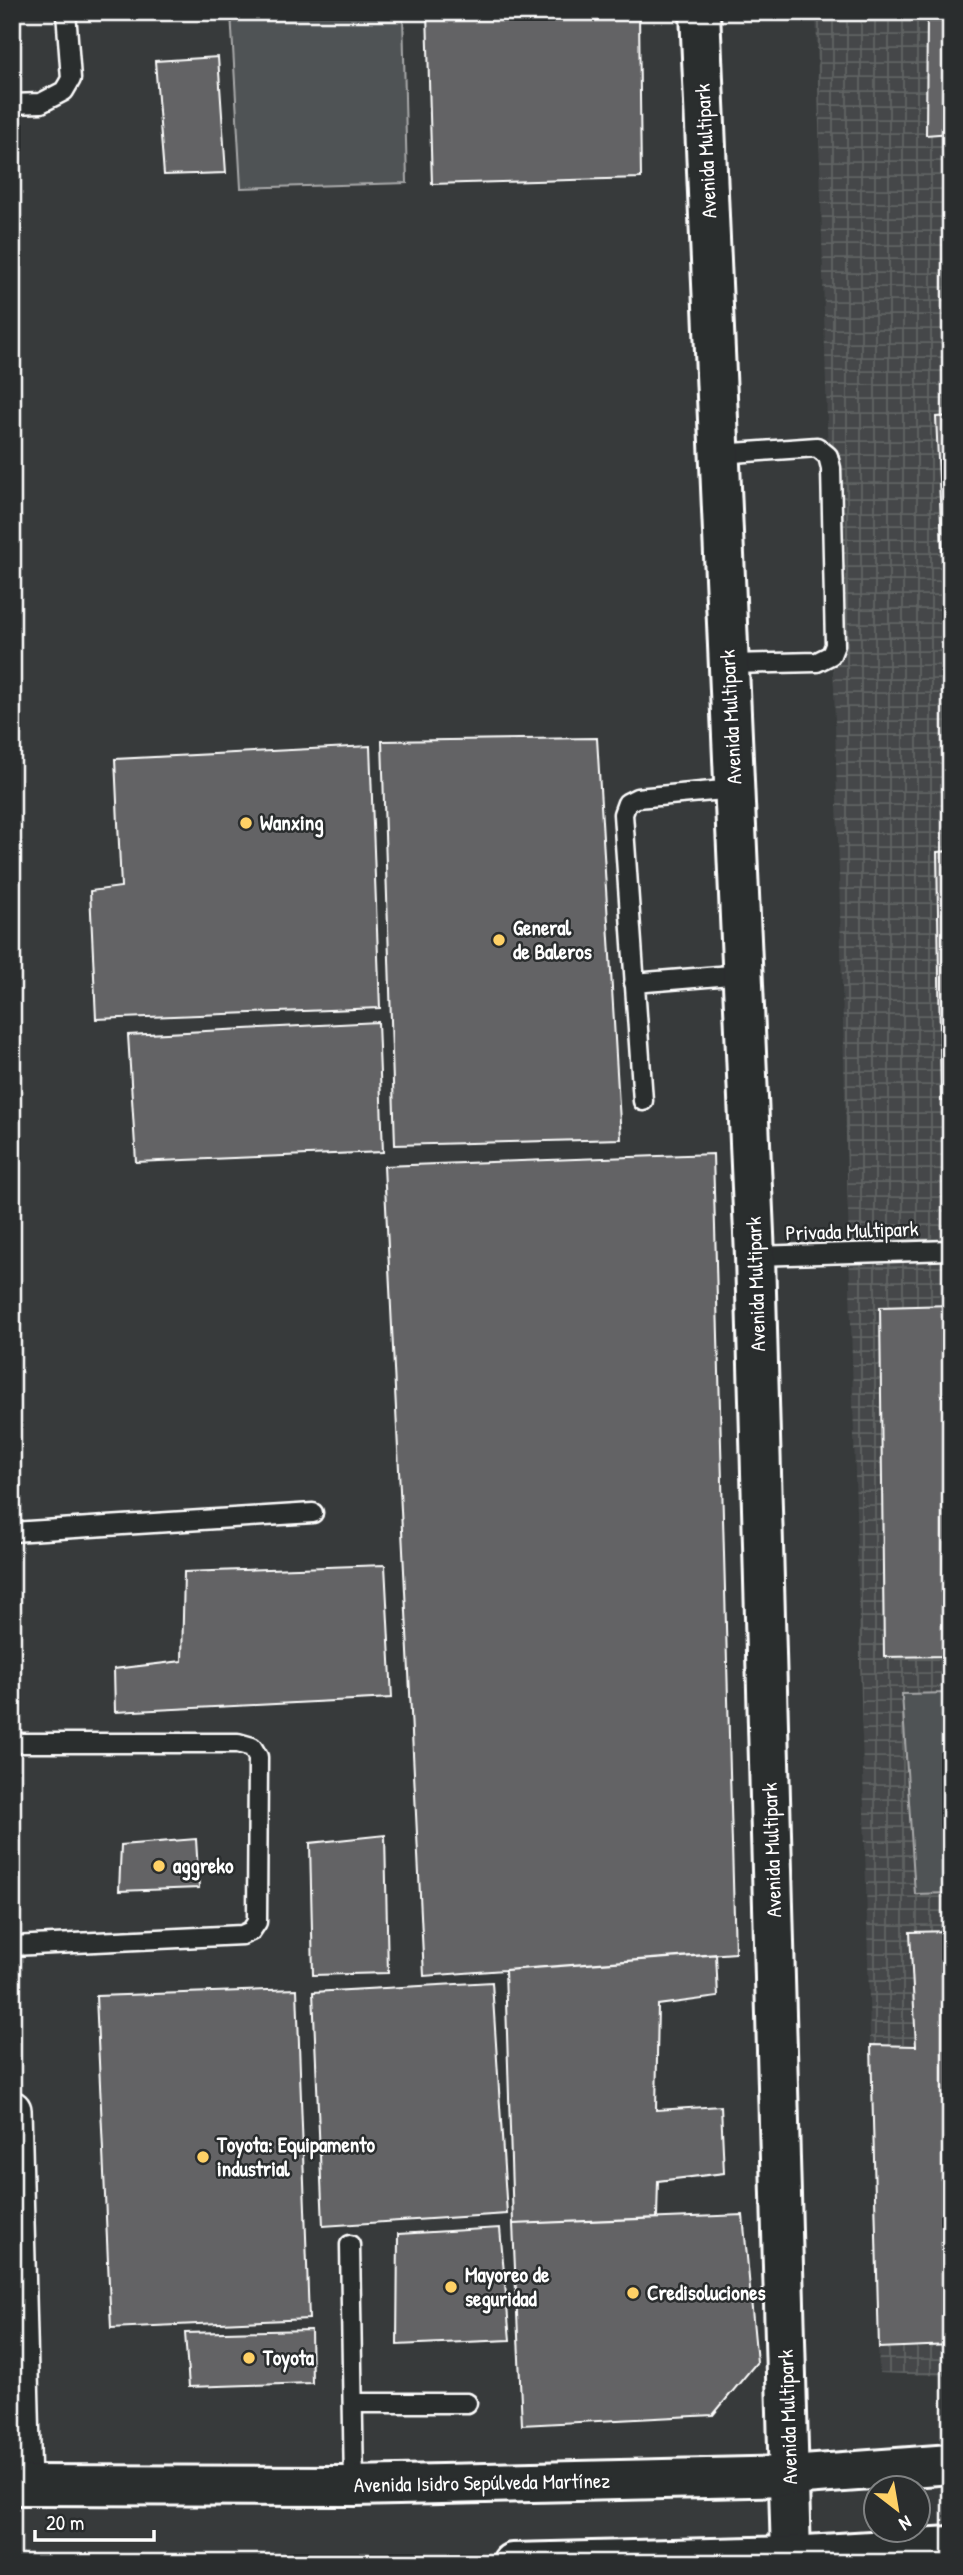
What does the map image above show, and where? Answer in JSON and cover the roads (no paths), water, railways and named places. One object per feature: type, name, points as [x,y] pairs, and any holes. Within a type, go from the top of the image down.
[{"type":"street","name":"Avenida Multipark","points":[[700,12],[755,1256],[791,2556]]},
{"type":"street","points":[[12,2110],[17,2485]]},
{"type":"street","name":"Avenida Isidro Sepúlveda Martínez","points":[[17,2485],[355,2486],[790,2476],[951,2464]]},
{"type":"street","points":[[512,2563],[791,2556],[951,2546]]},
{"type":"lane","points":[[12,104],[41,103],[64,91],[71,79],[66,12]]},
{"type":"lane","points":[[719,454],[817,447],[828,456],[831,468],[835,645],[831,656],[817,662],[729,664]]},
{"type":"lane","points":[[643,1101],[623,814],[627,803],[637,798],[734,789]]},
{"type":"lane","points":[[634,983],[743,974]]},
{"type":"lane","name":"Privada Multipark","points":[[755,1256],[951,1250]]},
{"type":"lane","points":[[12,1532],[313,1513]]},
{"type":"lane","points":[[12,1743],[238,1743],[251,1747],[258,1757],[257,1922],[251,1931],[242,1935],[12,1946]]},
{"type":"lane","points":[[350,2245],[355,2486]]},
{"type":"lane","points":[[353,2403],[467,2403]]},
{"type":"place","name":"Wanxing","points":[[246,823]]},
{"type":"place","name":"General de Baleros","points":[[499,940]]},
{"type":"place","name":"aggreko","points":[[159,1866]]},
{"type":"place","name":"Toyota: Equipamento industrial","points":[[203,2157]]},
{"type":"place","name":"Mayoreo de seguridad","points":[[451,2287]]},
{"type":"place","name":"Credisoluciones","points":[[633,2293]]},
{"type":"place","name":"Toyota","points":[[249,2358]]}]
